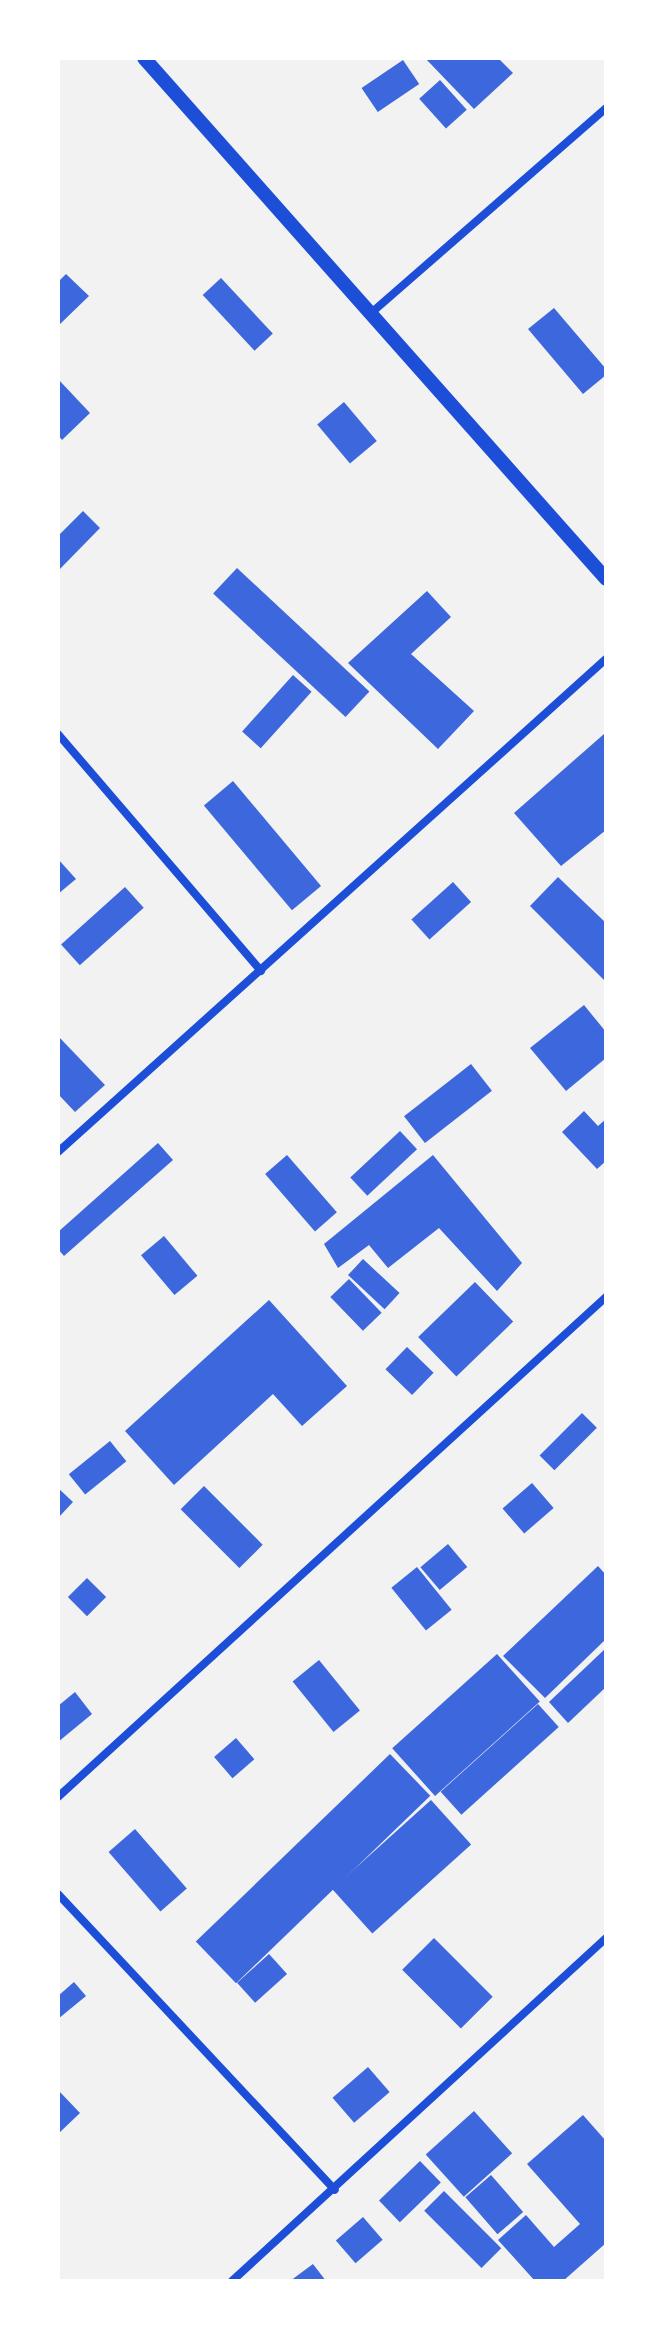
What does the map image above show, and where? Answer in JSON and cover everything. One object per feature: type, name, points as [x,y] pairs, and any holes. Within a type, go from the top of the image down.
[{"type":"street","points":[[144,58],[606,579]]},
{"type":"street","points":[[370,314],[606,108]]},
{"type":"street","points":[[58,1152],[606,659]]},
{"type":"street","points":[[58,734],[261,971]]},
{"type":"street","points":[[58,1797],[606,1297]]},
{"type":"street","points":[[58,1894],[335,2190]]},
{"type":"street","points":[[232,2281],[335,2190],[606,1938]]},
{"type":"building","points":[[425,58],[498,58],[513,73],[474,109]]},
{"type":"building","points":[[403,60],[419,84],[378,112],[362,88]]},
{"type":"building","points":[[440,80],[467,110],[446,128],[419,99]]},
{"type":"building","points":[[66,274],[89,296],[58,326],[58,282]]},
{"type":"building","points":[[221,278],[273,334],[255,351],[203,295]]},
{"type":"building","points":[[554,308],[606,369],[606,375],[583,394],[528,329]]},
{"type":"building","points":[[58,379],[90,413],[62,440],[58,435]]},
{"type":"building","points":[[344,402],[377,441],[350,464],[317,424]]},
{"type":"building","points":[[83,511],[100,528],[58,571],[58,536]]},
{"type":"building","points":[[237,568],[369,691],[346,717],[213,594]]},
{"type":"building","points":[[427,591],[451,617],[411,654],[474,711],[438,749],[348,663]]},
{"type":"building","points":[[293,675],[312,692],[261,748],[242,731]]},
{"type":"building","points":[[604,734],[606,830],[561,866],[514,813]]},
{"type":"building","points":[[233,781],[321,886],[292,910],[204,805]]},
{"type":"building","points":[[58,859],[76,879],[58,894]]},
{"type":"building","points":[[558,877],[606,923],[606,982],[530,906]]},
{"type":"building","points":[[453,882],[471,902],[429,940],[411,919]]},
{"type":"building","points":[[125,887],[144,908],[80,965],[61,945]]},
{"type":"building","points":[[584,1005],[606,1032],[606,1058],[566,1091],[530,1048]]},
{"type":"building","points":[[58,1036],[105,1085],[75,1112],[58,1094]]},
{"type":"building","points":[[471,1064],[492,1091],[425,1143],[404,1116]]},
{"type":"building","points":[[584,1111],[598,1126],[606,1119],[606,1161],[597,1169],[562,1132]]},
{"type":"building","points":[[400,1131],[417,1149],[367,1196],[350,1177]]},
{"type":"building","points":[[158,1143],[173,1160],[64,1256],[58,1249],[58,1232]]},
{"type":"building","points":[[287,1155],[337,1212],[315,1231],[265,1174]]},
{"type":"building","points":[[433,1155],[522,1263],[497,1291],[439,1228],[388,1268],[369,1245],[338,1268],[324,1244]]},
{"type":"building","points":[[164,1236],[197,1276],[174,1295],[141,1255]]},
{"type":"building","points":[[363,1259],[400,1293],[385,1309],[348,1275]]},
{"type":"building","points":[[349,1279],[382,1313],[363,1331],[330,1297]]},
{"type":"building","points":[[475,1282],[513,1322],[456,1376],[418,1337]]},
{"type":"building","points":[[269,1300],[347,1386],[302,1426],[273,1394],[174,1485],[125,1431]]},
{"type":"building","points":[[407,1347],[434,1373],[412,1395],[385,1369]]},
{"type":"building","points":[[582,1413],[597,1428],[554,1470],[540,1455]]},
{"type":"building","points":[[110,1441],[126,1461],[85,1495],[69,1474]]},
{"type":"building","points":[[532,1483],[554,1508],[524,1533],[503,1509]]},
{"type":"building","points":[[204,1486],[263,1545],[239,1568],[181,1509]]},
{"type":"building","points":[[58,1488],[73,1502],[58,1518]]},
{"type":"building","points":[[448,1544],[467,1567],[440,1590],[420,1567]]},
{"type":"building","points":[[598,1566],[606,1575],[606,1639],[545,1698],[503,1656]]},
{"type":"building","points":[[417,1567],[452,1610],[426,1631],[391,1588]]},
{"type":"building","points":[[87,1578],[106,1597],[87,1616],[68,1597]]},
{"type":"building","points":[[606,1648],[606,1687],[568,1723],[549,1702]]},
{"type":"building","points":[[497,1654],[540,1702],[435,1796],[392,1748]]},
{"type":"building","points":[[319,1660],[360,1711],[333,1732],[293,1681]]},
{"type":"building","points":[[75,1692],[92,1714],[58,1742],[58,1706]]},
{"type":"building","points":[[538,1704],[559,1727],[461,1815],[441,1792]]},
{"type":"building","points":[[236,1738],[254,1759],[232,1778],[214,1757]]},
{"type":"building","points":[[390,1754],[430,1796],[236,1983],[196,1942]]},
{"type":"building","points":[[431,1800],[471,1845],[372,1934],[332,1889]]},
{"type":"building","points":[[135,1829],[187,1889],[160,1912],[109,1852]]},
{"type":"building","points":[[434,1938],[493,1997],[461,2029],[402,1970]]},
{"type":"building","points":[[269,1954],[287,1974],[255,2003],[237,1983]]},
{"type":"building","points":[[74,1982],[86,1996],[58,2019],[58,1996]]},
{"type":"building","points":[[368,2067],[390,2092],[354,2123],[333,2098]]},
{"type":"building","points":[[58,2090],[80,2113],[58,2134]]},
{"type":"building","points":[[474,2111],[512,2153],[464,2197],[426,2154]]},
{"type":"building","points":[[583,2115],[606,2141],[606,2243],[563,2281],[535,2281],[498,2240],[526,2215],[554,2247],[580,2224],[527,2164]]},
{"type":"building","points":[[420,2161],[441,2183],[400,2222],[379,2201]]},
{"type":"building","points":[[491,2175],[523,2212],[497,2234],[465,2197]]},
{"type":"building","points":[[444,2191],[501,2248],[481,2268],[424,2211]]},
{"type":"building","points":[[363,2217],[383,2240],[356,2263],[336,2241]]},
{"type":"building","points":[[313,2264],[326,2281],[290,2281]]}]
